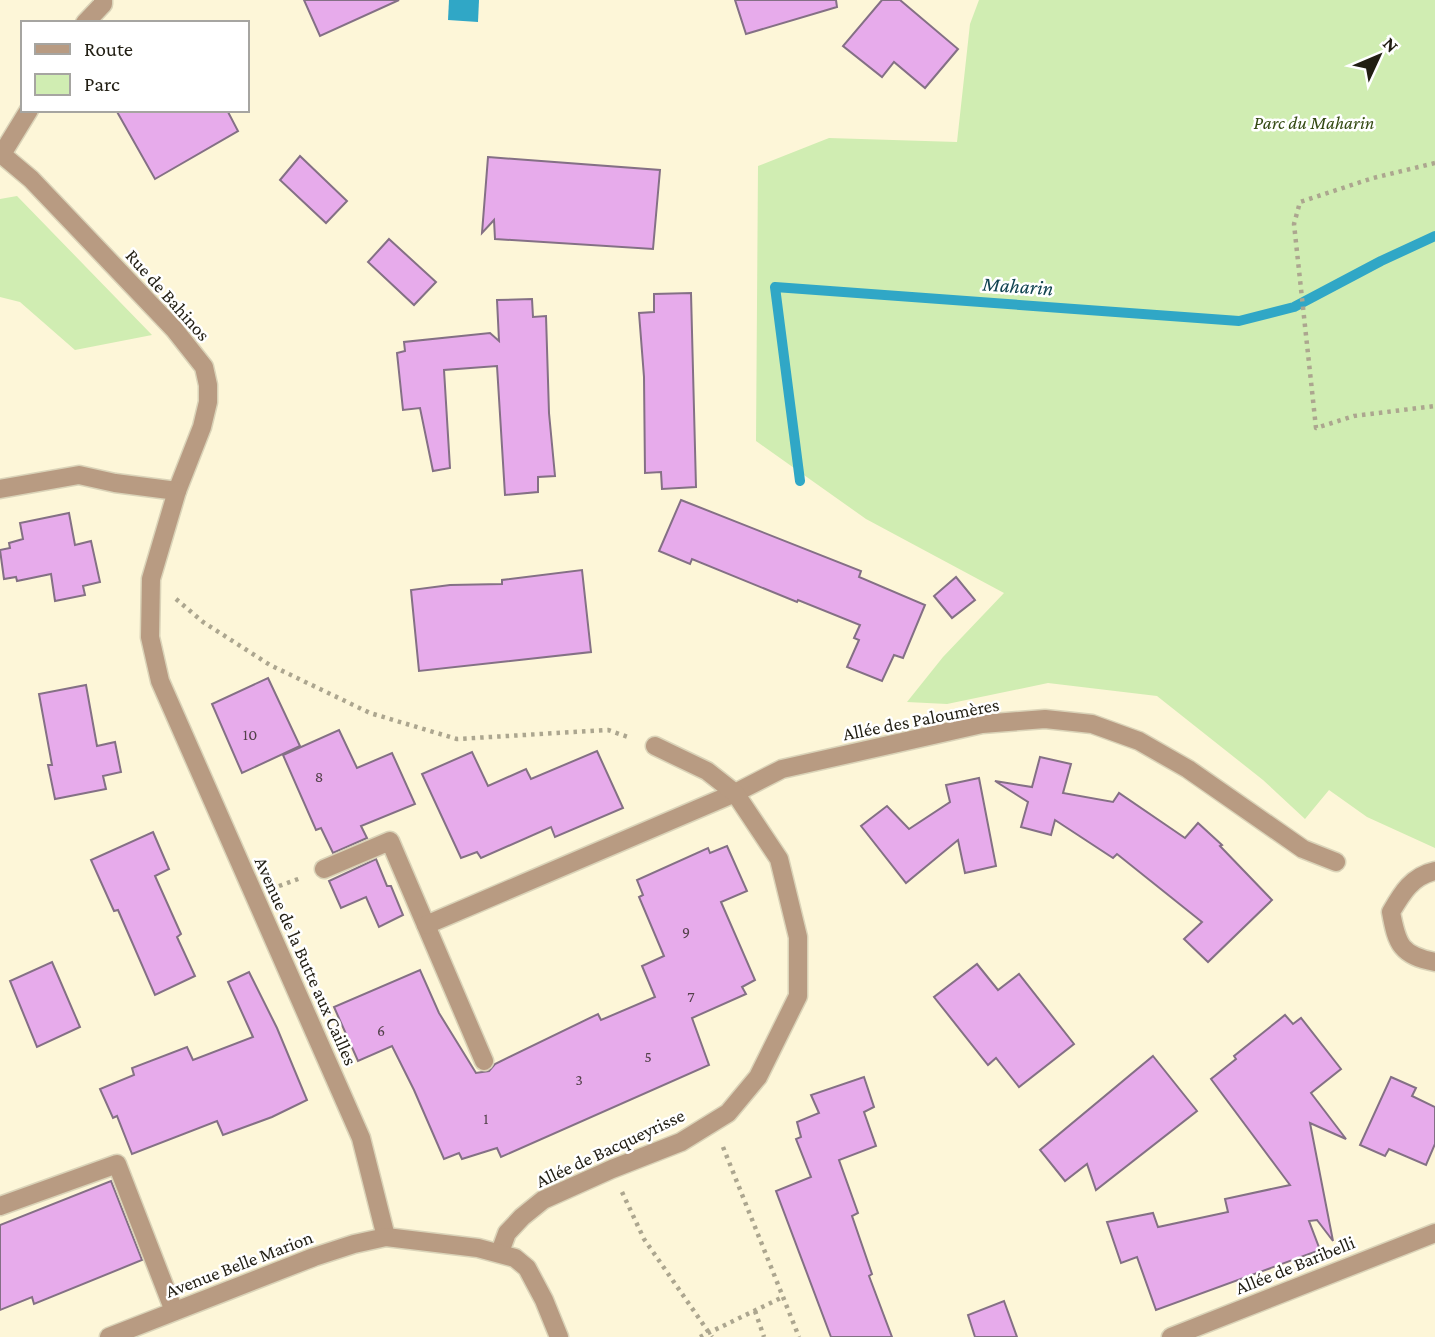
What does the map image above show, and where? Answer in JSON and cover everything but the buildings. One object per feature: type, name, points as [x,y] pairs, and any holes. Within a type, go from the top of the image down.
[{"type":"street","points":[[87,21],[106,1]]},
{"type":"street","points":[[1,154],[28,112]]},
{"type":"street","name":"Rue de Bahinos","points":[[1,154],[31,179],[165,319],[204,367],[208,402],[202,427],[177,491]]},
{"type":"street","points":[[0,489],[79,475],[177,491]]},
{"type":"street","name":"Avenue de la Butte aux Cailles","points":[[177,491],[151,579],[150,637],[160,681],[361,1138],[386,1237]]},
{"type":"street","name":"Allée des Paloumères","points":[[426,925],[735,793],[782,769],[982,724],[1045,719],[1092,724],[1149,747],[1188,769],[1303,849],[1336,862]]},
{"type":"street","name":"Allée de Bacqueyrisse","points":[[500,1252],[507,1233],[543,1200],[681,1142],[728,1113],[758,1077],[798,996],[798,937],[779,859],[735,793],[707,771],[655,746]]},
{"type":"street","points":[[324,869],[390,841],[484,1061]]},
{"type":"street","points":[[1435,871],[1423,874],[1404,890],[1391,912],[1396,938],[1413,958],[1435,962]]},
{"type":"street","points":[[0,1206],[117,1164],[174,1311]]},
{"type":"street","name":"Allée de Baribelli","points":[[1171,1337],[1435,1233]]},
{"type":"street","points":[[386,1237],[500,1252],[515,1258],[527,1268],[559,1337]]},
{"type":"street","name":"Avenue Belle Marion","points":[[109,1337],[314,1257],[386,1237]]},
{"type":"path","points":[[1435,163],[1373,177],[1300,202],[1294,224],[1316,428],[1354,416],[1435,406]]},
{"type":"path","points":[[151,579],[203,622],[270,665],[370,713],[457,739],[608,730],[655,746]]},
{"type":"path","points":[[720,1140],[799,1337]]},
{"type":"path","points":[[619,1185],[644,1239],[711,1335]]},
{"type":"path","points":[[700,1337],[711,1335],[783,1297]]},
{"type":"path","points":[[755,1311],[762,1336]]},
{"type":"green space","name":"Parc du Maharin","points":[[979,0],[1435,0],[1435,848],[1367,817],[1329,790],[1305,819],[1263,780],[1157,696],[1048,683],[947,704],[907,702],[943,657],[1004,593],[866,519],[756,441],[758,166],[829,138],[957,142],[970,24]]},
{"type":"green space","points":[[17,196],[152,335],[75,350],[20,302],[0,297],[0,199]]},
{"type":"water","points":[[449,0],[479,0],[478,22],[448,20]]},
{"type":"waterway","name":"Maharin","points":[[800,481],[775,287],[1239,321],[1294,307],[1435,236]]}]
